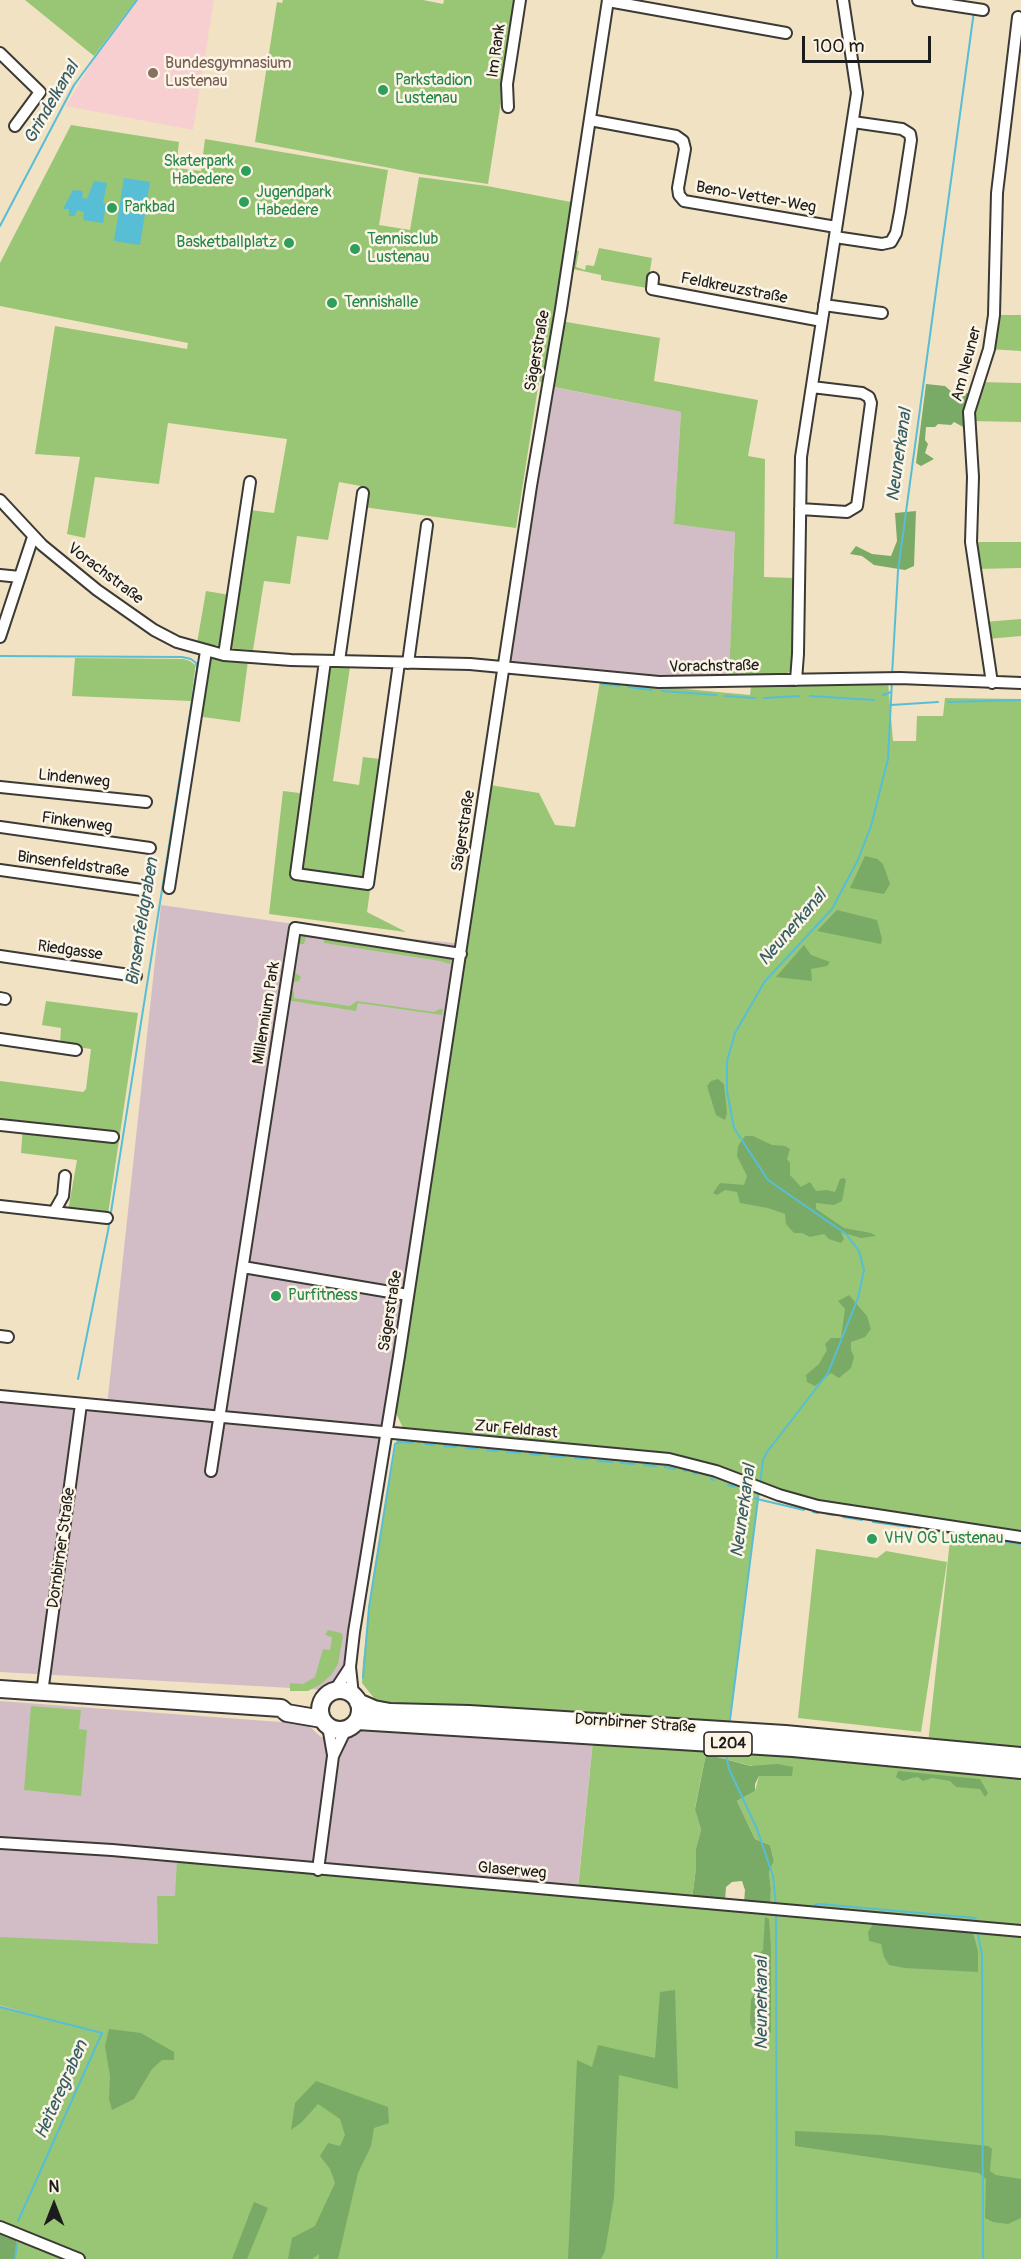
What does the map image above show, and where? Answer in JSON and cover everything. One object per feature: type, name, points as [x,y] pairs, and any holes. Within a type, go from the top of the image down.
[{"type":"main road","name":"Dornbirner Straße","points":[[0,1689],[281,1708],[288,1704],[307,1703],[346,1691],[374,1709],[390,1712],[480,1714],[785,1734],[1021,1756]]},
{"type":"main road","points":[[325,1723],[320,1713],[329,1695]]},
{"type":"main road","points":[[351,1725],[359,1715],[356,1698]]},
{"type":"main road","name":"Dornbirner Straße","points":[[281,1708],[287,1713],[325,1723],[337,1730],[351,1725],[793,1748],[1021,1770]]},
{"type":"street","name":"Im Rank","points":[[508,107],[507,84],[520,0]]},
{"type":"street","points":[[608,0],[786,33]]},
{"type":"street","name":"Sägerstraße","points":[[356,1698],[350,1666],[608,0]]},
{"type":"street","points":[[796,680],[800,468],[857,84],[843,0]]},
{"type":"street","points":[[918,0],[983,10]]},
{"type":"street","name":"Am Neuner","points":[[992,683],[971,542],[973,477],[969,412],[989,349],[994,315],[997,193],[1018,17]]},
{"type":"street","points":[[0,53],[40,92],[15,126]]},
{"type":"street","name":"Beno-Vetter-Weg","points":[[590,120],[676,136],[683,141],[685,149],[678,188],[679,195],[684,201],[836,232]]},
{"type":"street","points":[[836,232],[887,244],[895,239],[911,136],[907,130],[853,122]]},
{"type":"street","name":"Feldkreuzstraße","points":[[652,278],[652,289],[822,321]]},
{"type":"street","points":[[824,305],[882,313]]},
{"type":"street","points":[[800,508],[848,512],[857,506],[871,403],[869,397],[862,393],[812,387]]},
{"type":"street","points":[[224,655],[250,482]]},
{"type":"street","points":[[339,662],[363,494]]},
{"type":"street","name":"Vorachstraße","points":[[0,500],[33,537],[97,590],[154,630],[177,642],[224,655],[339,662],[470,664],[659,682],[900,678],[1021,683]]},
{"type":"street","points":[[325,661],[296,874],[368,884],[427,525]]},
{"type":"street","points":[[0,637],[33,537]]},
{"type":"street","points":[[0,575],[20,578]]},
{"type":"street","points":[[170,888],[206,651]]},
{"type":"street","name":"Lindenweg","points":[[0,787],[146,802]]},
{"type":"street","name":"Finkenweg","points":[[0,826],[150,848]]},
{"type":"street","name":"Binsenfeldstraße","points":[[0,870],[141,890]]},
{"type":"street","name":"Millennium Park","points":[[211,1471],[295,928],[461,954]]},
{"type":"street","name":"Riedgasse","points":[[0,956],[136,976]]},
{"type":"street","points":[[0,1040],[76,1050]]},
{"type":"street","points":[[0,1125],[113,1137]]},
{"type":"street","points":[[54,1212],[63,1196],[65,1176]]},
{"type":"street","points":[[0,1206],[107,1218]]},
{"type":"street","points":[[243,1267],[408,1295]]},
{"type":"street","name":"Zur Feldrast","points":[[0,1396],[669,1459],[706,1468],[764,1490],[818,1506],[1021,1537]]},
{"type":"street","name":"Dornbirner Straße","points":[[42,1693],[81,1404]]},
{"type":"street","name":"Sägerstraße","points":[[329,1695],[350,1666]]},
{"type":"street","points":[[318,1870],[333,1756],[325,1723]]},
{"type":"street","points":[[333,1756],[351,1725]]},
{"type":"street","name":"Glaserweg","points":[[0,1844],[102,1850],[1021,1931]]},
{"type":"street","points":[[0,2227],[79,2259]]},
{"type":"shaded area","name":"Bundesgymnasium Lustenau","points":[[138,0],[214,0],[193,130],[66,106],[95,57]]},
{"type":"shaded area","points":[[548,386],[681,412],[674,524],[735,531],[729,682],[659,682],[504,663]]},
{"type":"shaded area","points":[[161,905],[364,934],[455,943],[463,948],[346,1691],[0,1672],[0,1396],[107,1406]]},
{"type":"shaded area","points":[[0,1701],[307,1724],[321,1737],[345,1741],[352,1735],[373,1726],[593,1741],[577,1895],[206,2259],[0,2259]]},
{"type":"green space","points":[[25,0],[136,0],[94,56]]},
{"type":"green space","name":"Parkstadion Lustenau","points":[[283,0],[423,0],[443,4],[444,0],[517,0],[488,184],[421,174],[255,142],[277,2],[282,3]]},
{"type":"green space","points":[[71,125],[179,142],[176,168],[201,171],[205,139],[388,170],[379,225],[410,230],[419,177],[487,186],[576,203],[555,320],[660,338],[654,381],[758,400],[748,456],[765,459],[764,577],[795,578],[792,670],[784,675],[729,676],[735,532],[674,524],[681,412],[549,386],[539,381],[516,528],[363,507],[366,487],[339,482],[328,540],[297,536],[290,584],[264,581],[253,650],[228,648],[250,510],[274,513],[287,439],[168,423],[159,484],[95,477],[85,538],[67,534],[80,457],[35,454],[55,326],[187,349],[188,343],[0,306],[0,263]]},
{"type":"green space","points":[[599,248],[652,258],[647,288],[601,280],[601,275],[573,269],[575,250],[579,251],[576,267],[585,270],[586,265],[594,266]]},
{"type":"green space","points":[[994,315],[1021,315],[1021,351],[989,349]]},
{"type":"green space","points":[[978,382],[1021,383],[1021,422],[969,421]]},
{"type":"green space","points":[[926,384],[945,386],[953,393],[971,393],[965,428],[954,422],[951,425],[938,424],[935,427],[926,427],[925,440],[928,444],[925,453],[934,459],[921,466],[916,463]]},
{"type":"green space","points":[[916,511],[914,566],[905,570],[874,565],[862,556],[850,554],[856,546],[872,554],[891,556],[897,541],[895,513]]},
{"type":"green space","points":[[971,542],[1021,542],[1021,568],[975,569]]},
{"type":"green space","points":[[206,591],[230,595],[222,646],[197,643]]},
{"type":"green space","points":[[1021,619],[1021,636],[987,639],[984,622]]},
{"type":"green space","points":[[214,657],[248,661],[240,722],[201,715],[209,661]]},
{"type":"green space","points":[[75,658],[183,659],[190,661],[195,665],[191,701],[72,696]]},
{"type":"green space","points":[[328,666],[350,667],[333,781],[359,785],[363,757],[388,760],[367,912],[406,932],[269,914],[283,791],[308,794]]},
{"type":"green space","points":[[600,681],[750,695],[751,686],[888,681],[893,741],[916,741],[917,716],[943,716],[945,698],[1021,699],[1021,2259],[15,2259],[17,2234],[0,2227],[0,2007],[55,2021],[0,2005],[0,1937],[158,1944],[157,1896],[175,1896],[177,1861],[229,1862],[769,1912],[771,1889],[769,1872],[774,1861],[770,1845],[755,1839],[737,1801],[755,1791],[759,1776],[791,1776],[706,1754],[695,1808],[701,1830],[696,1848],[692,1899],[578,1888],[593,1741],[927,1753],[951,1531],[802,1499],[640,1453],[403,1428],[396,1413],[490,785],[539,793],[555,825],[575,827]]},
{"type":"green space","points":[[865,856],[877,859],[883,864],[890,884],[884,894],[850,888]]},
{"type":"green space","points":[[837,910],[877,920],[882,939],[881,944],[817,931]]},
{"type":"green space","points":[[304,935],[451,959],[450,964],[324,943],[324,939],[306,937],[304,944],[298,944],[294,972],[301,977],[299,981],[294,982],[291,980],[297,941]]},
{"type":"green space","points":[[804,945],[811,955],[830,962],[827,966],[811,969],[812,981],[776,977]]},
{"type":"green space","points":[[291,989],[294,992],[294,998],[350,1006],[357,1001],[434,1012],[443,1009],[442,1015],[358,1003],[356,1011],[286,1000],[288,990]]},
{"type":"green space","points":[[46,1001],[138,1013],[108,1214],[68,1211],[77,1160],[21,1153],[23,1124],[0,1122],[0,1081],[83,1092],[86,1089],[91,1049],[60,1045],[61,1028],[42,1025]]},
{"type":"green space","points":[[718,1079],[724,1084],[727,1113],[725,1120],[716,1115],[707,1086],[711,1081]]},
{"type":"green space","points":[[745,1136],[753,1136],[772,1145],[785,1146],[790,1149],[787,1159],[790,1163],[790,1175],[801,1187],[810,1182],[816,1191],[835,1192],[840,1179],[844,1178],[846,1180],[842,1201],[834,1205],[816,1203],[816,1209],[844,1228],[876,1236],[861,1238],[841,1232],[844,1239],[841,1243],[829,1239],[824,1234],[810,1237],[802,1233],[794,1233],[786,1224],[785,1214],[740,1203],[737,1192],[725,1190],[717,1195],[713,1193],[720,1183],[744,1185],[747,1176],[737,1156],[738,1146]]},
{"type":"green space","points":[[849,1295],[867,1316],[871,1329],[865,1337],[851,1342],[854,1357],[851,1368],[839,1378],[831,1373],[815,1386],[807,1382],[806,1375],[819,1364],[827,1350],[825,1344],[831,1338],[841,1338],[845,1309],[838,1301]]},
{"type":"green space","points":[[397,1438],[654,1460],[704,1470],[759,1491],[729,1725],[378,1703],[362,1683],[363,1662],[374,1571]]},
{"type":"green space","points":[[816,1549],[877,1558],[886,1551],[947,1562],[921,1732],[798,1718]]},
{"type":"green space","points":[[328,1630],[341,1633],[343,1636],[338,1664],[332,1674],[321,1684],[308,1691],[290,1691],[290,1683],[303,1684],[315,1677],[323,1649],[330,1650],[332,1637],[325,1635]]},
{"type":"green space","points":[[31,1706],[81,1710],[79,1729],[87,1730],[81,1796],[24,1790]]},
{"type":"green space","points":[[706,1754],[751,1766],[778,1764],[793,1767],[792,1776],[759,1776],[755,1784],[755,1791],[737,1801],[755,1839],[770,1845],[774,1861],[769,1872],[770,1904],[744,1903],[745,1890],[742,1881],[732,1882],[726,1887],[725,1902],[692,1899],[696,1848],[701,1830],[695,1809]]},
{"type":"green space","points":[[898,1771],[980,1779],[988,1793],[985,1797],[980,1789],[956,1787],[950,1781],[932,1778],[923,1781],[918,1777],[903,1781],[896,1777]]},
{"type":"green space","points":[[765,1917],[769,1919],[771,1948],[771,2033],[753,2030],[750,2023],[751,2000],[755,1992],[763,1991],[762,1963],[757,1956],[763,1950]]},
{"type":"green space","points":[[873,1924],[973,1933],[978,1951],[978,1972],[889,1965],[884,1957],[881,1944],[869,1941],[868,1932]]},
{"type":"green space","points":[[675,1990],[678,2089],[619,2075],[614,2198],[605,2251],[601,2259],[568,2259],[577,2060],[592,2067],[598,2045],[655,2058],[660,1992]]},
{"type":"green space","points":[[109,2029],[141,2033],[174,2052],[174,2060],[162,2060],[152,2069],[134,2099],[112,2110],[105,2046]]},
{"type":"green space","points":[[316,2081],[388,2107],[389,2123],[374,2128],[371,2146],[358,2173],[338,2259],[319,2259],[319,2254],[312,2259],[288,2259],[292,2238],[315,2226],[335,2183],[330,2169],[320,2156],[328,2143],[340,2146],[345,2135],[340,2119],[318,2104],[302,2122],[291,2130],[295,2103]]},
{"type":"green space","points":[[795,2131],[881,2135],[988,2146],[992,2149],[990,2171],[996,2175],[1021,2179],[1021,2218],[1008,2224],[993,2222],[985,2218],[986,2179],[979,2173],[795,2146]]},
{"type":"green space","points":[[254,2202],[268,2208],[247,2259],[232,2259]]},
{"type":"green space","points":[[0,2226],[17,2234],[15,2259],[0,2259]]},
{"type":"water","points":[[124,178],[150,182],[140,245],[114,241]]},
{"type":"water","points":[[94,181],[107,183],[103,203],[106,204],[103,223],[83,220],[84,212],[77,210],[75,216],[69,216],[69,209],[63,209],[73,190],[83,191],[82,198],[87,199]]},
{"type":"waterway","name":"Grindelkanal","points":[[0,226],[74,85],[137,0]]},
{"type":"waterway","name":"Neunerkanal","points":[[892,675],[898,571],[974,11]]},
{"type":"waterway","name":"Binsenfeldgraben","points":[[0,656],[182,657],[191,659],[196,663],[197,669],[108,1231],[78,1379]]},
{"type":"waterway","name":"Neunerkanal","points":[[760,1485],[763,1460],[767,1452],[828,1373],[858,1298],[864,1270],[859,1251],[846,1234],[768,1180],[734,1128],[727,1091],[727,1061],[735,1033],[765,981],[832,909],[858,860],[871,826],[888,759],[892,681]]},
{"type":"waterway","points":[[602,684],[619,686]]},
{"type":"waterway","points":[[628,687],[652,690]]},
{"type":"waterway","points":[[662,691],[716,695]]},
{"type":"waterway","points":[[883,695],[891,692]]},
{"type":"waterway","points":[[725,696],[755,698]]},
{"type":"waterway","points":[[764,698],[799,696]]},
{"type":"waterway","points":[[810,696],[874,700]]},
{"type":"waterway","points":[[948,702],[1021,700]]},
{"type":"waterway","points":[[891,705],[938,702]]},
{"type":"waterway","points":[[363,1678],[369,1607],[395,1444],[413,1443]]},
{"type":"waterway","points":[[425,1444],[434,1445]]},
{"type":"waterway","points":[[444,1446],[456,1447]]},
{"type":"waterway","points":[[466,1448],[477,1449]]},
{"type":"waterway","points":[[487,1450],[498,1451]]},
{"type":"waterway","points":[[507,1452],[520,1453]]},
{"type":"waterway","points":[[530,1454],[541,1455]]},
{"type":"waterway","points":[[551,1456],[564,1457]]},
{"type":"waterway","points":[[575,1458],[588,1459]]},
{"type":"waterway","points":[[598,1461],[613,1462]]},
{"type":"waterway","points":[[621,1463],[635,1464]]},
{"type":"waterway","points":[[644,1465],[656,1466]]},
{"type":"waterway","points":[[665,1467],[675,1469]]},
{"type":"waterway","points":[[728,1485],[734,1487]]},
{"type":"waterway","name":"Neunerkanal","points":[[730,1720],[759,1491]]},
{"type":"waterway","points":[[748,1494],[757,1499],[804,1510]]},
{"type":"waterway","points":[[813,1512],[818,1513]]},
{"type":"waterway","points":[[827,1514],[834,1515]]},
{"type":"waterway","points":[[843,1517],[862,1520]]},
{"type":"waterway","points":[[873,1522],[910,1527]]},
{"type":"waterway","points":[[928,1530],[970,1536]]},
{"type":"waterway","points":[[980,1538],[1021,1544]]},
{"type":"waterway","name":"Neunerkanal","points":[[726,1755],[729,1769],[757,1829],[773,1876],[776,1905]]},
{"type":"waterway","points":[[815,1905],[976,1918]]},
{"type":"waterway","name":"Neunerkanal","points":[[776,1914],[777,2259]]},
{"type":"waterway","points":[[978,1934],[982,1955],[983,2259]]},
{"type":"waterway","name":"Heiteregraben","points":[[0,2007],[102,2033],[18,2221]]},
{"type":"waterway","name":"Heiteregraben","points":[[15,2259],[17,2244]]},
{"type":"place","name":"Bundesgymnasium Lustenau","points":[[153,73]]},
{"type":"place","name":"Parkstadion Lustenau","points":[[383,90]]},
{"type":"place","name":"Skaterpark Habedere","points":[[246,171]]},
{"type":"place","name":"Jugendpark Habedere","points":[[244,202]]},
{"type":"place","name":"Parkbad","points":[[112,208]]},
{"type":"place","name":"Basketballplatz","points":[[289,243]]},
{"type":"place","name":"Tennisclub Lustenau","points":[[355,249]]},
{"type":"place","name":"Tennishalle","points":[[332,303]]},
{"type":"place","name":"Purfitness","points":[[276,1296]]},
{"type":"place","name":"VHV OG Lustenau","points":[[872,1539]]}]
